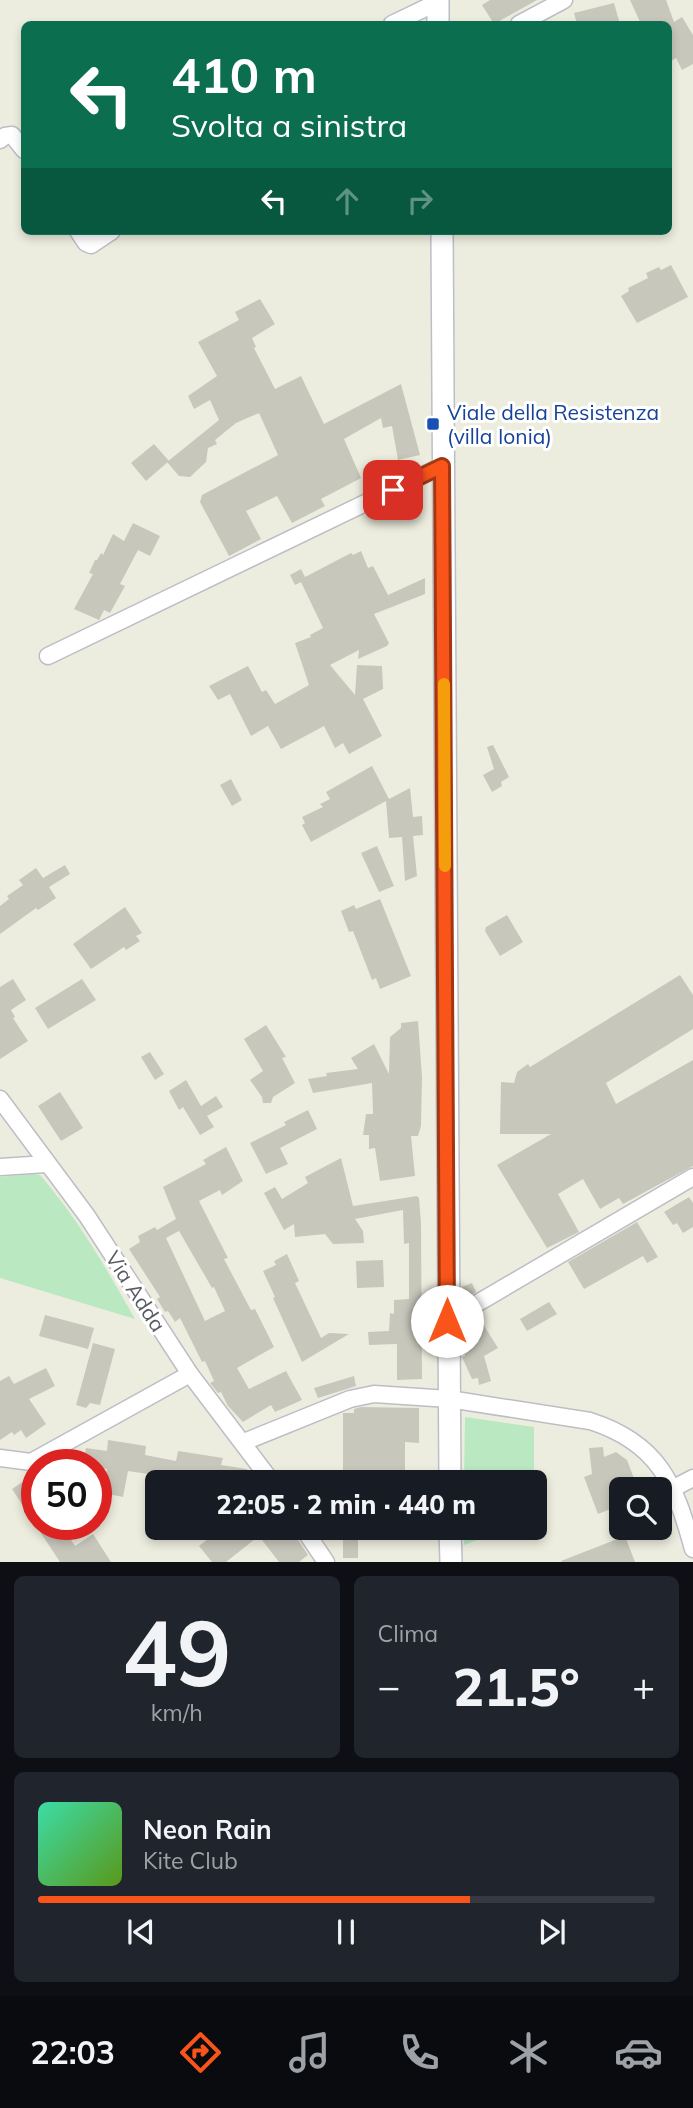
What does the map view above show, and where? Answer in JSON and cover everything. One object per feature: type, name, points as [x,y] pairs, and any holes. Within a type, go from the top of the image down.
[{"type":"main road","points":[[438,1],[438,21]]},
{"type":"main road","points":[[442,235],[450,1470]]},
{"type":"main road","points":[[450,1540],[451,1562]]},
{"type":"street","points":[[525,21],[564,0]]},
{"type":"street","points":[[397,21],[438,1]]},
{"type":"street","points":[[0,140],[12,135],[21,146]]},
{"type":"street","points":[[81,235],[91,245],[105,235]]},
{"type":"street","points":[[48,656],[442,466]]},
{"type":"street","name":"Via Adda","points":[[0,1099],[87,1216],[190,1374],[263,1470]]},
{"type":"street","points":[[0,1167],[46,1164]]},
{"type":"street","points":[[447,1321],[693,1177]]},
{"type":"street","points":[[0,1458],[31,1462],[190,1374]]},
{"type":"street","points":[[244,1443],[350,1399],[374,1394],[449,1399],[554,1414],[605,1426],[639,1444],[658,1463],[673,1489],[693,1549]]},
{"type":"street","points":[[673,1489],[693,1478]]},
{"type":"street","points":[[311,1540],[326,1562]]},
{"type":"green space","points":[[40,1175],[79,1226],[135,1319],[0,1278],[0,1177]]},
{"type":"green space","points":[[465,1417],[534,1427],[534,1470],[464,1470]]},
{"type":"green space","points":[[464,1540],[477,1540],[464,1545]]},
{"type":"building","points":[[490,0],[537,0],[499,21],[492,21],[482,5]]},
{"type":"building","points":[[630,0],[666,0],[674,22],[682,17],[693,35],[693,64],[682,70],[676,58],[672,60],[672,21],[640,21]]},
{"type":"building","points":[[614,3],[619,21],[576,21],[574,13]]},
{"type":"building","points":[[671,265],[688,297],[637,323],[621,296],[629,291],[628,288],[648,278],[646,273]]},
{"type":"building","points":[[260,299],[275,324],[252,338],[256,347],[254,348],[275,389],[301,376],[324,424],[401,384],[420,455],[398,460],[392,426],[383,428],[381,418],[344,439],[361,478],[321,499],[325,506],[292,523],[277,496],[246,511],[261,539],[229,556],[200,502],[202,495],[278,455],[259,413],[236,423],[215,440],[217,444],[208,448],[206,462],[190,477],[179,476],[167,462],[219,420],[210,400],[194,409],[188,396],[217,376],[198,342],[239,320],[235,312]]},
{"type":"building","points":[[154,444],[169,461],[146,481],[131,463]]},
{"type":"building","points":[[133,523],[160,536],[150,556],[138,550],[120,584],[125,586],[110,613],[104,610],[99,620],[74,609],[93,574],[89,573],[95,560],[101,553],[103,555],[113,534],[124,541]]},
{"type":"building","points":[[361,551],[368,568],[373,566],[388,595],[425,578],[425,594],[374,614],[389,643],[387,646],[358,659],[359,650],[330,665],[355,695],[357,665],[382,666],[383,689],[363,699],[382,736],[349,754],[343,743],[335,748],[324,726],[281,749],[268,726],[251,736],[230,694],[218,700],[209,686],[248,666],[262,692],[266,690],[275,704],[309,685],[295,643],[311,637],[310,635],[323,628],[301,582],[295,585],[290,575],[301,569],[305,577],[351,553],[353,555]]},
{"type":"building","points":[[493,745],[509,777],[501,782],[502,786],[492,792],[483,775],[494,769],[487,747]]},
{"type":"building","points":[[372,766],[389,799],[410,788],[413,817],[422,816],[423,835],[413,836],[417,876],[405,881],[402,837],[389,838],[386,801],[311,842],[302,825],[305,823],[302,817],[323,807],[320,804],[330,799],[326,792]]},
{"type":"building","points":[[231,779],[242,800],[232,806],[220,785]]},
{"type":"building","points":[[377,846],[394,886],[379,892],[361,853]]},
{"type":"building","points":[[65,865],[70,874],[49,887],[56,898],[38,910],[36,908],[0,934],[0,906],[9,899],[7,896],[23,885],[19,880],[36,868],[43,878]]},
{"type":"building","points":[[380,899],[411,976],[380,989],[376,978],[372,980],[353,931],[349,932],[341,911],[354,905],[356,909]]},
{"type":"building","points":[[125,907],[142,933],[136,936],[140,941],[126,950],[124,947],[91,969],[73,944]]},
{"type":"building","points":[[507,915],[523,942],[500,956],[485,931],[486,927]]},
{"type":"building","points":[[680,975],[693,995],[693,1029],[606,1083],[616,1104],[693,1060],[693,1166],[623,1204],[619,1198],[600,1209],[583,1179],[558,1194],[579,1232],[547,1248],[497,1165],[551,1134],[500,1134],[501,1082],[514,1083],[517,1072],[528,1064],[530,1067]]},
{"type":"building","points":[[13,979],[26,1000],[11,1010],[28,1041],[0,1059],[0,987]]},
{"type":"building","points":[[82,979],[96,1000],[48,1029],[35,1008]]},
{"type":"building","points":[[418,1021],[422,1077],[421,1126],[418,1136],[411,1136],[415,1176],[380,1181],[375,1148],[369,1149],[369,1135],[363,1135],[366,1114],[373,1114],[372,1083],[313,1093],[308,1079],[327,1076],[326,1073],[358,1069],[351,1058],[374,1044],[389,1074],[390,1037],[401,1028],[401,1023]]},
{"type":"building","points":[[266,1025],[286,1057],[282,1058],[295,1083],[273,1097],[271,1103],[263,1103],[250,1080],[263,1071],[244,1039]]},
{"type":"building","points":[[150,1052],[164,1074],[155,1080],[141,1057]]},
{"type":"building","points":[[186,1080],[201,1106],[216,1096],[223,1107],[207,1116],[214,1127],[200,1135],[183,1107],[179,1110],[169,1091]]},
{"type":"building","points":[[60,1092],[83,1128],[61,1141],[38,1106]]},
{"type":"building","points":[[308,1110],[317,1129],[280,1148],[288,1164],[266,1174],[250,1143],[286,1125],[284,1122]]},
{"type":"building","points":[[226,1147],[243,1181],[222,1195],[220,1190],[199,1201],[228,1258],[224,1259],[251,1310],[255,1309],[274,1347],[237,1368],[249,1389],[286,1371],[302,1400],[275,1412],[271,1405],[243,1422],[228,1406],[221,1392],[218,1393],[210,1383],[214,1381],[205,1361],[202,1362],[180,1318],[175,1322],[168,1311],[165,1312],[157,1299],[160,1297],[129,1249],[140,1242],[138,1236],[155,1227],[157,1230],[176,1219],[163,1187],[206,1164],[203,1160]],"holes":[[[179,1231],[212,1288],[214,1287],[225,1311],[205,1321],[166,1238]]]},
{"type":"building","points":[[341,1158],[353,1206],[417,1196],[419,1198],[422,1379],[397,1380],[397,1344],[369,1345],[368,1332],[389,1331],[390,1313],[394,1314],[394,1300],[409,1299],[409,1243],[404,1244],[403,1210],[355,1219],[363,1231],[364,1243],[333,1244],[325,1234],[295,1237],[294,1224],[284,1230],[264,1193],[275,1187],[282,1199],[308,1183],[305,1177]]},
{"type":"building","points":[[689,1197],[693,1203],[693,1227],[683,1233],[677,1223],[673,1225],[664,1212]]},
{"type":"building","points":[[637,1222],[658,1257],[647,1263],[643,1256],[584,1289],[568,1262]]},
{"type":"building","points":[[287,1254],[299,1281],[295,1283],[321,1338],[329,1333],[349,1334],[302,1362],[263,1271],[276,1265],[274,1261]]},
{"type":"building","points":[[383,1260],[384,1287],[357,1288],[356,1261]]},
{"type":"building","points":[[472,1283],[476,1292],[462,1300],[462,1287]]},
{"type":"building","points":[[549,1302],[557,1314],[527,1331],[520,1319]]},
{"type":"building","points":[[45,1315],[94,1328],[88,1349],[39,1336]]},
{"type":"building","points":[[483,1324],[498,1348],[484,1356],[491,1381],[479,1385],[478,1378],[472,1379],[462,1357],[465,1356],[462,1335]]},
{"type":"building","points":[[93,1343],[115,1349],[100,1405],[90,1403],[86,1408],[76,1405]]},
{"type":"building","points":[[46,1368],[55,1386],[29,1399],[46,1424],[26,1438],[21,1430],[0,1440],[0,1381],[9,1376],[14,1384]]},
{"type":"building","points":[[354,1376],[356,1386],[318,1398],[314,1388]]},
{"type":"building","points":[[419,1408],[419,1443],[405,1442],[405,1470],[343,1470],[343,1413],[354,1413],[354,1409]]},
{"type":"building","points":[[108,1440],[146,1446],[145,1455],[176,1461],[178,1451],[223,1458],[221,1465],[247,1469],[145,1470],[145,1474],[128,1471],[123,1497],[112,1495],[112,1449],[107,1449]]},
{"type":"building","points":[[603,1447],[604,1457],[616,1452],[627,1460],[633,1477],[609,1477],[609,1510],[598,1514],[584,1477],[592,1474],[589,1448]]},
{"type":"building","points":[[21,1483],[21,1503],[12,1489]]},
{"type":"building","points":[[46,1540],[71,1540],[75,1546],[84,1540],[97,1540],[111,1562],[60,1562]]},
{"type":"building","points":[[207,1540],[254,1540],[226,1562],[212,1562],[199,1546]]},
{"type":"building","points":[[262,1540],[298,1540],[308,1555],[299,1562],[279,1562]]},
{"type":"building","points":[[343,1540],[358,1540],[358,1558],[343,1558]]},
{"type":"building","points":[[615,1540],[627,1540],[635,1562],[562,1562]]},
{"type":"slow traffic","points":[[444,684],[445,866]]},
{"type":"place","name":"Viale della Resistenza (villa Ionia)","points":[[433,424]]},
{"type":"route","points":[[393,490],[442,466],[447,1321]]}]
